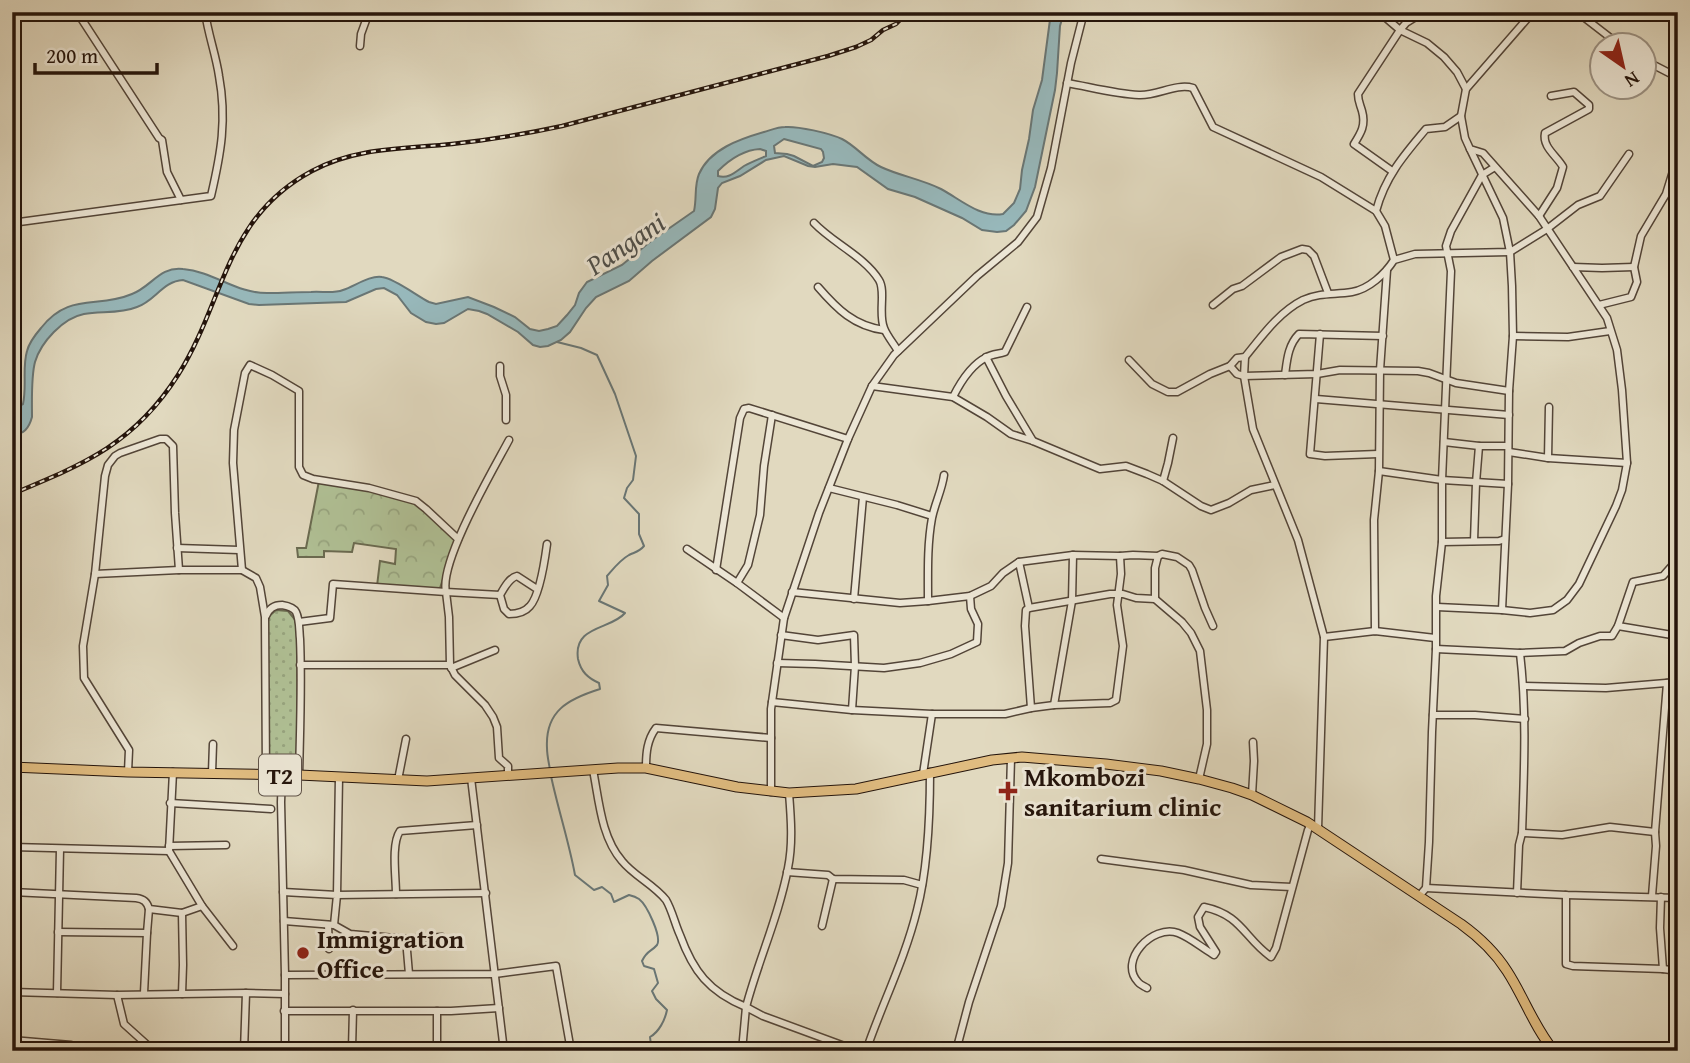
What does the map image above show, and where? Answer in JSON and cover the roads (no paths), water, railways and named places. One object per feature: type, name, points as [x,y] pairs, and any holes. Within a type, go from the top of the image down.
[{"type":"highway","name":"T2","points":[[12,767],[427,781],[646,768],[737,787],[789,793],[856,789],[992,760],[1022,758],[1106,764],[1199,779],[1252,795],[1315,827],[1469,930],[1492,951],[1507,970],[1537,1026],[1554,1051]]},
{"type":"street","points":[[77,12],[162,141],[167,172],[181,200]]},
{"type":"street","points":[[12,223],[211,196],[220,157],[224,119],[217,64],[205,12]]},
{"type":"street","points":[[360,46],[361,34],[369,12]]},
{"type":"street","points":[[771,792],[772,702],[781,635],[818,513],[872,386],[898,351],[977,276],[1018,242],[1037,217],[1051,168],[1071,62],[1084,12]]},
{"type":"street","points":[[1379,12],[1401,30],[1427,43],[1444,57],[1457,72],[1466,89]]},
{"type":"street","points":[[1392,171],[1354,144],[1365,125],[1357,99],[1401,30],[1406,23],[1419,15],[1418,12]]},
{"type":"street","points":[[1502,610],[1513,336],[1510,252],[1503,218],[1465,138],[1461,116],[1466,89],[1534,12]]},
{"type":"street","points":[[1577,12],[1603,32]]},
{"type":"street","points":[[1658,67],[1677,77]]},
{"type":"street","points":[[1678,67],[1678,90]]},
{"type":"street","points":[[1067,83],[1140,96],[1184,86],[1194,88],[1213,127],[1311,172],[1376,211],[1385,226],[1394,260]]},
{"type":"street","points":[[1539,216],[1557,188],[1563,167],[1547,147],[1544,136],[1589,109],[1589,105],[1574,92],[1551,96]]},
{"type":"street","points":[[1376,211],[1380,195],[1392,171],[1426,129],[1445,127],[1461,116]]},
{"type":"street","points":[[1437,607],[1530,613],[1553,610],[1573,594],[1616,506],[1627,463],[1617,350],[1607,318],[1539,216],[1483,153],[1470,149]]},
{"type":"street","points":[[1147,988],[1137,982],[1132,966],[1135,953],[1154,935],[1165,931],[1178,933],[1214,955],[1216,953],[1200,927],[1198,917],[1204,907],[1237,922],[1271,957],[1276,948],[1308,830],[1315,827],[1324,637],[1298,540],[1253,429],[1244,376],[1245,357],[1287,310],[1306,299],[1365,288],[1387,270],[1394,260],[1415,254],[1510,252],[1547,229],[1578,205],[1600,196],[1629,153]]},
{"type":"street","points":[[1599,304],[1631,296],[1637,282],[1634,267],[1641,236],[1666,194],[1678,155]]},
{"type":"street","points":[[1419,896],[1426,888],[1436,596],[1441,542],[1451,271],[1446,246],[1451,230],[1482,175],[1495,167]]},
{"type":"street","points":[[814,223],[870,268],[881,283],[884,330],[898,351]]},
{"type":"street","points":[[1213,305],[1281,257],[1302,249],[1308,250],[1314,256],[1328,293]]},
{"type":"street","points":[[1573,267],[1634,267]]},
{"type":"street","points":[[1375,631],[1374,520],[1379,471],[1380,370],[1387,270]]},
{"type":"street","points":[[818,287],[853,320],[869,328],[884,330]]},
{"type":"street","points":[[953,397],[960,383],[986,357],[1005,352],[1027,307]]},
{"type":"street","points":[[1513,336],[1568,337],[1610,331]]},
{"type":"street","points":[[1285,375],[1290,348],[1299,334],[1383,336]]},
{"type":"street","points":[[1320,334],[1310,454],[1378,454]]},
{"type":"street","points":[[986,357],[1033,441]]},
{"type":"street","points":[[1129,360],[1152,384],[1177,392],[1230,366],[1237,358],[1245,357]]},
{"type":"street","points":[[242,570],[233,463],[234,430],[245,373],[250,365],[299,391],[299,467],[303,475],[369,488],[416,501],[458,539]]},
{"type":"street","points":[[500,366],[506,395],[506,420]]},
{"type":"street","points":[[1230,366],[1237,374],[1244,376],[1317,374],[1340,370],[1418,371],[1446,380],[1509,391]]},
{"type":"street","points":[[872,386],[953,397],[1011,434],[1100,469],[1126,466],[1163,481],[1211,510],[1251,490],[1275,485]]},
{"type":"street","points":[[1316,399],[1509,415]]},
{"type":"street","points":[[1548,458],[1549,407]]},
{"type":"street","points":[[716,570],[740,418],[744,409],[749,408],[848,439]]},
{"type":"street","points":[[737,583],[748,565],[760,515],[772,415]]},
{"type":"street","points":[[1163,481],[1173,438]]},
{"type":"street","points":[[128,772],[130,750],[84,678],[83,646],[108,465],[120,453],[160,439],[166,439],[173,446],[179,570]]},
{"type":"street","points":[[508,776],[508,766],[499,758],[497,727],[493,717],[450,667],[449,617],[444,583],[458,539],[509,440]]},
{"type":"street","points":[[1444,442],[1508,449],[1548,458],[1627,463]]},
{"type":"street","points":[[1474,541],[1479,446]]},
{"type":"street","points":[[1379,471],[1442,480],[1508,484]]},
{"type":"street","points":[[928,601],[933,516],[944,475]]},
{"type":"street","points":[[829,488],[933,516]]},
{"type":"street","points":[[855,599],[863,497]]},
{"type":"street","points":[[1441,542],[1505,539]]},
{"type":"street","points":[[537,589],[517,576],[510,580],[500,595],[504,610],[509,614],[517,614],[532,604],[542,576],[547,544]]},
{"type":"street","points":[[177,548],[239,550]]},
{"type":"street","points":[[687,549],[784,618]]},
{"type":"street","points":[[792,592],[900,603],[928,601],[970,596],[990,586],[1019,562],[1073,555],[1162,554],[1189,565],[1213,626]]},
{"type":"street","points":[[1054,705],[1072,601],[1073,555]]},
{"type":"street","points":[[772,702],[932,714],[1005,714],[1054,705],[1110,704],[1116,700],[1124,646],[1117,605],[1120,556]]},
{"type":"street","points":[[1155,599],[1155,568],[1158,556]]},
{"type":"street","points":[[1436,649],[1520,653],[1566,651],[1600,636],[1612,636],[1633,582],[1662,576],[1678,559]]},
{"type":"street","points":[[1019,562],[1029,608]]},
{"type":"street","points":[[95,574],[242,570],[256,578],[265,617],[266,775]]},
{"type":"street","points":[[299,622],[330,618],[333,584],[500,595]]},
{"type":"street","points":[[1031,708],[1026,610],[1118,594],[1155,599],[1182,622],[1200,651],[1208,744],[1199,779]]},
{"type":"street","points":[[777,663],[884,668],[920,663],[951,654],[977,642],[978,624],[971,609],[970,596]]},
{"type":"street","points":[[265,617],[269,608],[284,605],[296,611],[299,622],[299,775]]},
{"type":"street","points":[[1618,626],[1678,636]]},
{"type":"street","points":[[1324,637],[1375,631],[1435,638]]},
{"type":"street","points":[[781,635],[818,640],[854,635],[852,710]]},
{"type":"street","points":[[300,665],[450,667],[495,649]]},
{"type":"street","points":[[1517,893],[1522,834],[1525,719],[1520,653]]},
{"type":"street","points":[[1524,686],[1606,688],[1678,682]]},
{"type":"street","points":[[1652,896],[1667,683]]},
{"type":"street","points":[[866,1051],[906,949],[918,909],[927,843],[926,773],[932,714]]},
{"type":"street","points":[[1433,715],[1525,719]]},
{"type":"street","points":[[646,768],[646,752],[656,728],[771,738]]},
{"type":"street","points":[[398,780],[406,739]]},
{"type":"street","points":[[1252,795],[1253,742]]},
{"type":"street","points":[[212,773],[213,744]]},
{"type":"street","points":[[956,1051],[1001,906],[1009,863],[1011,758]]},
{"type":"street","points":[[593,770],[610,844],[622,861],[650,883],[667,902],[688,959],[711,987],[763,1016],[858,1051]]},
{"type":"street","points":[[173,772],[169,848],[202,906],[233,946]]},
{"type":"street","points":[[282,775],[285,1051]]},
{"type":"street","points":[[329,949],[337,895],[339,777]]},
{"type":"street","points":[[471,778],[504,1051]]},
{"type":"street","points":[[742,1051],[746,1007],[752,982],[778,909],[787,872],[791,824],[789,793]]},
{"type":"street","points":[[170,803],[271,809]]},
{"type":"street","points":[[396,894],[397,834],[400,831],[477,825]]},
{"type":"street","points":[[1522,834],[1562,835],[1610,827],[1655,832]]},
{"type":"street","points":[[12,848],[169,848],[226,845]]},
{"type":"street","points":[[57,993],[60,849]]},
{"type":"street","points":[[1101,859],[1184,870],[1251,885],[1292,887]]},
{"type":"street","points":[[787,872],[828,875],[833,879],[904,880],[922,885]]},
{"type":"street","points":[[822,926],[833,879]]},
{"type":"street","points":[[1426,888],[1678,898]]},
{"type":"street","points":[[12,892],[136,898],[146,902],[149,909],[144,993]]},
{"type":"street","points":[[283,892],[337,895],[486,893]]},
{"type":"street","points":[[1566,895],[1566,964],[1678,971]]},
{"type":"street","points":[[1661,897],[1663,969]]},
{"type":"street","points":[[149,909],[182,913],[202,906]]},
{"type":"street","points":[[181,993],[182,913]]},
{"type":"street","points":[[284,921],[331,925],[350,934],[406,939],[442,937]]},
{"type":"street","points":[[58,932],[147,933]]},
{"type":"street","points":[[406,939],[410,974]]},
{"type":"street","points":[[285,975],[495,974],[556,966],[571,1051]]},
{"type":"street","points":[[12,992],[117,995],[285,994]]},
{"type":"street","points":[[244,1051],[246,993]]},
{"type":"street","points":[[117,995],[124,1024],[154,1051]]},
{"type":"street","points":[[284,1011],[437,1011],[499,1008]]},
{"type":"street","points":[[352,1049],[353,1010]]},
{"type":"street","points":[[437,1011],[438,1051]]},
{"type":"street","points":[[15,1051],[12,1043],[90,1051]]},
{"type":"water","points":[[1051,12],[1064,12],[1060,26],[1055,90],[1035,187],[1026,211],[1006,231],[982,230],[915,197],[888,189],[857,167],[833,164],[815,167],[808,166],[784,156],[766,160],[740,176],[722,183],[718,188],[711,217],[629,281],[596,297],[570,332],[548,346],[533,345],[518,332],[479,311],[468,309],[444,323],[426,322],[411,313],[397,295],[384,288],[346,302],[259,305],[249,304],[183,280],[176,281],[137,307],[76,316],[61,326],[48,339],[35,362],[32,417],[29,424],[23,432],[12,434],[12,410],[23,404],[28,348],[52,317],[73,305],[107,301],[132,294],[162,274],[175,269],[195,271],[246,290],[269,293],[335,292],[368,279],[382,277],[393,280],[436,304],[468,297],[515,317],[530,329],[539,331],[557,326],[575,305],[587,282],[622,265],[694,211],[697,179],[710,158],[736,142],[777,128],[814,130],[836,137],[881,167],[941,189],[970,207],[986,213],[1003,214],[1014,203],[1020,189],[1033,110],[1042,80]],"holes":[[[784,139],[821,149],[824,158],[822,162],[813,166],[794,156],[775,153],[774,146]],[[760,149],[766,151],[766,156],[729,176],[718,176],[718,171],[732,159],[742,153]]]},
{"type":"waterway","points":[[550,770],[547,735],[554,716],[569,702],[600,689],[599,683],[586,674],[579,664],[578,648],[581,640],[625,613],[599,601],[608,585],[607,576],[623,559],[644,546],[639,534],[639,514],[624,498],[633,480],[636,456],[615,394],[597,355],[557,342]]},
{"type":"waterway","points":[[551,776],[575,875],[594,890],[602,887],[611,894],[614,902],[629,895],[639,899],[656,929],[657,945],[642,961],[644,966],[654,969],[658,983],[652,991],[667,1010],[661,1025],[650,1037],[651,1045],[640,1051]]},
{"type":"railway","points":[[12,494],[106,449],[144,418],[178,375],[194,347],[243,237],[261,212],[283,190],[312,171],[363,153],[480,141],[562,126],[828,56],[871,40],[896,24],[908,12]]},
{"type":"place","name":"Mkombozi sanitarium clinic","points":[[1008,791]]},
{"type":"place","name":"Immigration Office","points":[[303,953]]},
{"type":"water label","name":"Pangani","points":[[625,243]]}]
